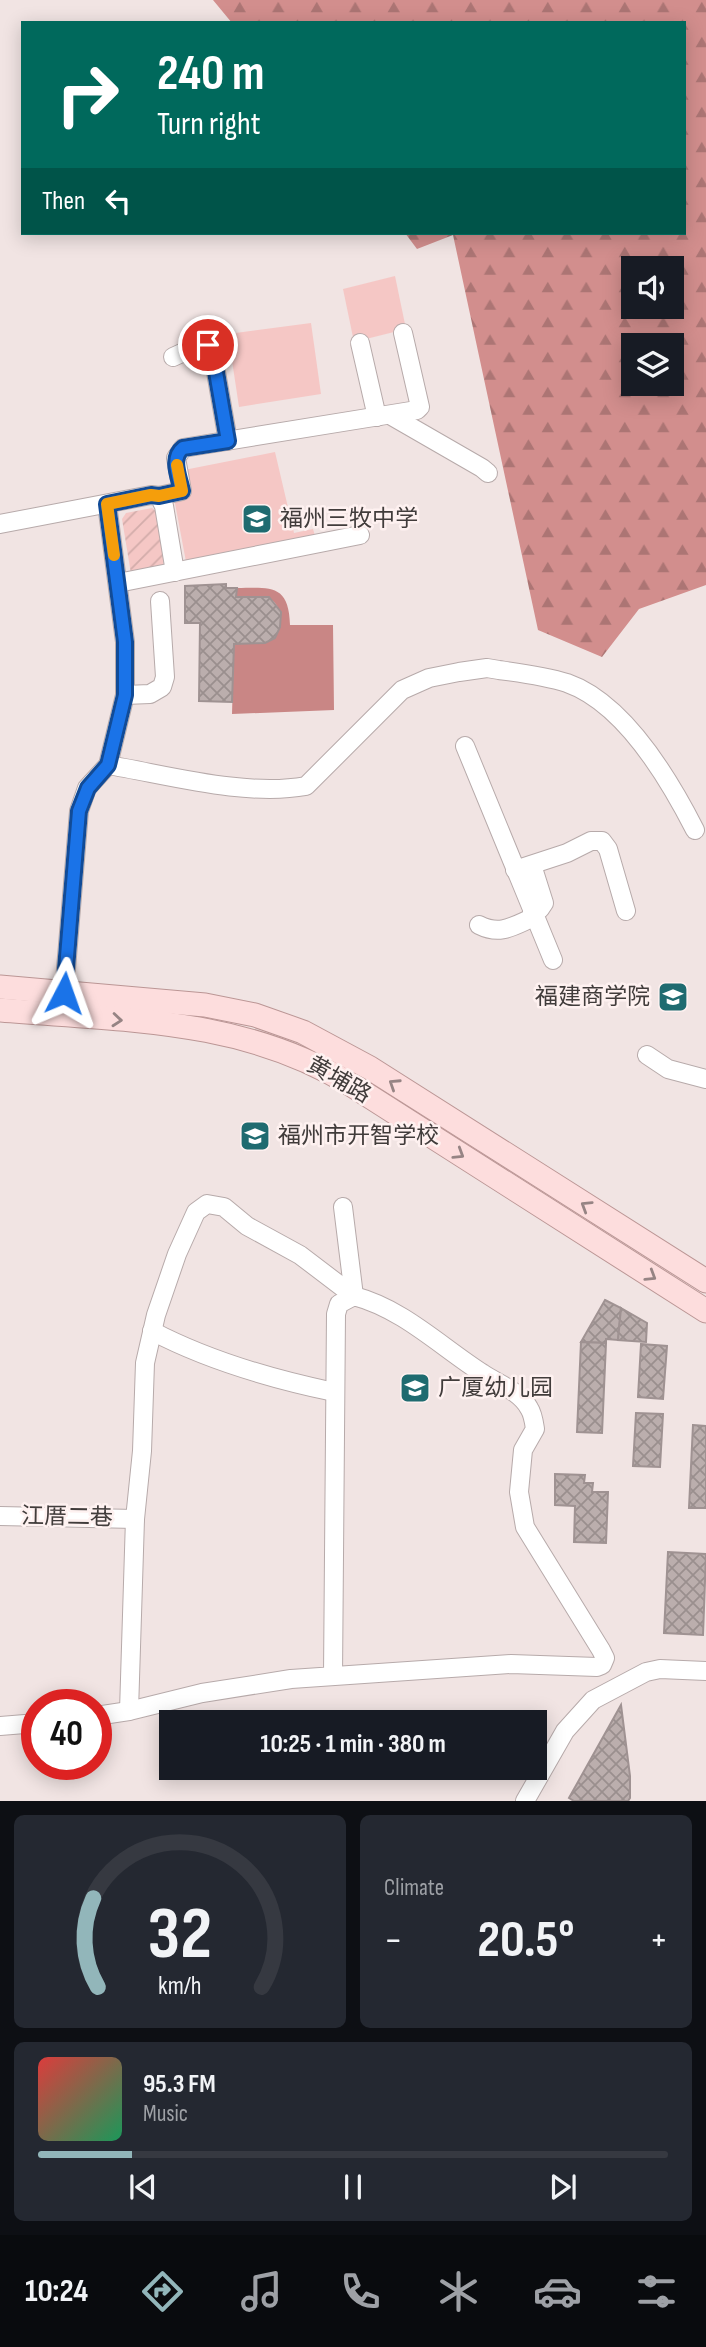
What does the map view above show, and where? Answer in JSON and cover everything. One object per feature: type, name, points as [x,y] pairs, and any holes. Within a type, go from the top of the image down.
[{"type":"main road","name":"黄埔路","points":[[0,986],[230,1009],[303,1032],[370,1068],[706,1281]]},
{"type":"main road","name":"黄埔路","points":[[0,1010],[184,1026],[235,1035],[285,1050],[351,1084],[706,1311]]},
{"type":"street","points":[[0,524],[182,491],[176,458],[183,448],[416,410],[420,407],[403,333]]},
{"type":"street","points":[[360,343],[383,416],[488,473]]},
{"type":"street","points":[[173,356],[197,346],[208,345],[212,349],[228,441]]},
{"type":"street","points":[[159,496],[164,506],[175,572]]},
{"type":"street","points":[[64,993],[79,811],[88,788],[108,765],[125,695],[125,642],[107,504]]},
{"type":"street","points":[[118,583],[360,536]]},
{"type":"street","points":[[125,695],[150,694],[162,687],[165,677],[160,601]]},
{"type":"street","points":[[108,765],[251,788],[306,786],[402,690],[429,678],[487,668],[567,683],[600,703],[646,750],[669,782],[695,830]]},
{"type":"street","points":[[464,746],[524,868],[533,915],[552,960]]},
{"type":"street","points":[[524,868],[567,853],[591,841],[602,841],[608,849],[626,911]]},
{"type":"street","points":[[479,925],[502,931],[533,915]]},
{"type":"street","points":[[647,1055],[668,1069],[706,1079]]},
{"type":"street","points":[[112,1714],[130,1711],[202,1693],[291,1679],[511,1664],[597,1667],[602,1665],[605,1658],[526,1527],[519,1492],[523,1450],[536,1429],[530,1408],[517,1394],[482,1373],[417,1326],[372,1301],[354,1296],[300,1255],[247,1226],[224,1207],[207,1204],[195,1213],[187,1229],[156,1315],[145,1363],[142,1451],[135,1519],[130,1711]]},
{"type":"street","points":[[343,1207],[354,1296]]},
{"type":"street","points":[[333,1676],[336,1314],[339,1304],[354,1296]]},
{"type":"street","points":[[152,1331],[184,1348],[250,1371],[334,1392]]},
{"type":"street","name":"江厝二巷","points":[[0,1516],[135,1519]]},
{"type":"street","points":[[525,1801],[565,1731],[593,1700],[646,1672],[660,1669],[706,1671]]},
{"type":"street","points":[[0,1726],[21,1724]]},
{"type":"green space","points":[[213,0],[706,0],[706,585],[639,609],[602,657],[538,630],[453,235],[686,235],[686,21],[230,21]]},
{"type":"green space","points":[[406,235],[453,235],[417,249]]},
{"type":"shaded area","points":[[395,276],[406,329],[354,342],[343,289]]},
{"type":"shaded area","points":[[311,323],[321,394],[239,407],[228,334]]},
{"type":"shaded area","points":[[275,452],[294,533],[313,529],[316,539],[187,567],[174,498],[184,470]]},
{"type":"shaded area","points":[[152,508],[157,512],[164,567],[131,574],[122,519],[126,513]]},
{"type":"shaded area","points":[[237,588],[268,589],[281,595],[289,611],[290,625],[333,625],[334,710],[232,714],[234,644],[260,644],[275,638],[281,621],[280,611],[269,597],[236,597]]},
{"type":"building","points":[[226,584],[226,588],[237,588],[236,597],[269,597],[281,612],[280,627],[275,638],[265,643],[234,644],[232,702],[199,701],[200,623],[185,623],[185,586]]},
{"type":"building","points":[[605,1300],[621,1308],[618,1340],[606,1339],[606,1343],[581,1342]]},
{"type":"building","points":[[621,1308],[647,1323],[646,1342],[618,1340]]},
{"type":"building","points":[[581,1342],[606,1343],[602,1433],[577,1432]]},
{"type":"building","points":[[641,1344],[667,1346],[663,1399],[638,1397]]},
{"type":"building","points":[[636,1413],[663,1414],[660,1467],[633,1466]]},
{"type":"building","points":[[693,1425],[706,1426],[706,1508],[689,1508]]},
{"type":"building","points":[[555,1474],[585,1475],[584,1483],[593,1483],[592,1492],[608,1492],[606,1543],[574,1542],[575,1506],[555,1505]]},
{"type":"building","points":[[668,1552],[706,1554],[703,1635],[664,1633]]},
{"type":"building","points":[[621,1705],[630,1776],[630,1798],[628,1801],[574,1801],[569,1798]]},
{"type":"slow traffic","points":[[114,555],[107,504],[182,491],[177,465]]},
{"type":"place","name":"福州三牧中学","points":[[257,519]]},
{"type":"place","name":"福建商学院","points":[[673,997]]},
{"type":"place","name":"福州市开智学校","points":[[255,1136]]},
{"type":"place","name":"广厦幼儿园","points":[[415,1388]]},
{"type":"route","points":[[64,993],[79,811],[84,794],[92,781],[108,765],[125,695],[125,642],[107,504],[182,491],[176,458],[178,452],[183,448],[228,441],[212,349],[208,345]]}]
